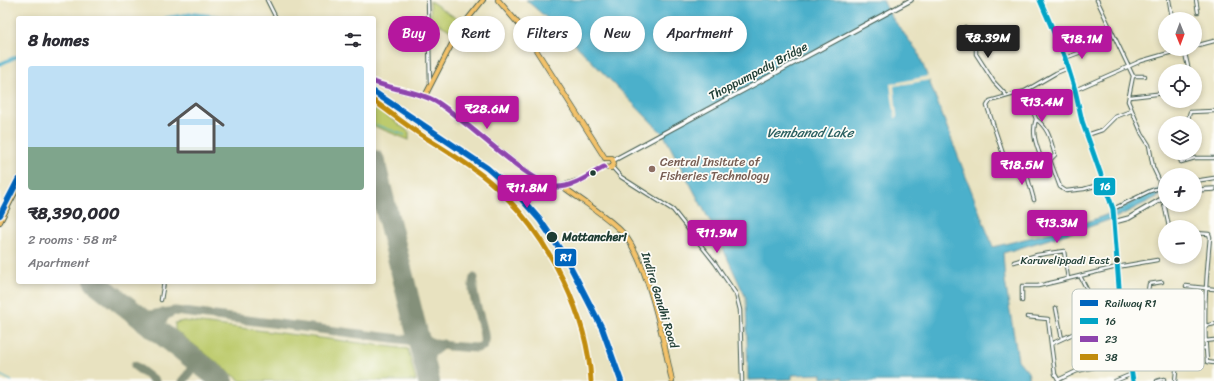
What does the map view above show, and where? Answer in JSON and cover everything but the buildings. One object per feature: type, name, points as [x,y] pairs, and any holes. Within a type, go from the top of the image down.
[{"type":"highway","points":[[498,0],[527,34],[605,158]]},
{"type":"highway","points":[[562,186],[577,182],[604,166],[607,168],[612,167],[614,160],[609,157],[605,158]]},
{"type":"highway","points":[[604,166],[602,163],[605,158]]},
{"type":"highway","name":"Indira Gandhi Road","points":[[562,186],[590,206],[623,233],[632,248],[640,263],[653,303],[672,381]]},
{"type":"main road","points":[[376,83],[387,87],[425,96],[459,30],[484,0]]},
{"type":"main road","points":[[1040,0],[1068,68],[1082,121],[1105,182],[1113,209],[1118,289]]},
{"type":"main road","points":[[0,222],[16,191]]},
{"type":"main road","points":[[1132,371],[1133,381]]},
{"type":"street","points":[[267,0],[275,16]]},
{"type":"street","points":[[428,0],[430,84]]},
{"type":"street","name":"Thoppumpady Bridge","points":[[614,160],[911,0]]},
{"type":"street","points":[[1097,0],[1107,25],[1124,53],[1133,76],[1128,101],[1131,111],[1149,144],[1153,167],[1158,178]]},
{"type":"street","points":[[1169,0],[1171,12]]},
{"type":"street","points":[[1196,0],[1198,12]]},
{"type":"street","points":[[965,27],[976,48],[976,54],[994,82],[1007,96]]},
{"type":"street","points":[[1058,44],[1090,32]]},
{"type":"street","points":[[1202,44],[1214,41]]},
{"type":"street","points":[[1064,58],[1095,47]]},
{"type":"street","points":[[1075,90],[1128,66],[1161,56]]},
{"type":"street","points":[[1025,91],[1036,119],[1045,126],[1047,130],[1055,155],[1050,160],[1042,161],[1025,168],[1008,169],[986,106],[990,101],[1025,91],[1068,68]]},
{"type":"street","points":[[1133,76],[1144,76]]},
{"type":"street","points":[[1130,97],[1158,94]]},
{"type":"street","points":[[425,96],[453,113],[518,165],[547,185],[562,186]]},
{"type":"street","points":[[376,102],[471,168],[504,194],[529,224],[564,281],[586,344],[591,381]]},
{"type":"street","points":[[1087,135],[1102,130],[1115,117],[1131,111]]},
{"type":"street","points":[[1189,116],[1190,112],[1214,111]]},
{"type":"street","points":[[1036,119],[1033,126],[1034,135],[1042,161]]},
{"type":"street","points":[[1202,158],[1214,158]]},
{"type":"street","points":[[1050,160],[1060,187],[1066,191],[1084,189],[1105,182]]},
{"type":"street","points":[[612,167],[620,177],[673,210],[715,263],[736,294],[740,310],[742,381]]},
{"type":"street","points":[[1025,168],[1034,200]]},
{"type":"street","points":[[1202,180],[1214,178]]},
{"type":"street","points":[[1113,209],[1158,188]]},
{"type":"street","points":[[1202,189],[1214,188]]},
{"type":"street","points":[[1114,220],[1129,218],[1158,201]]},
{"type":"street","points":[[1202,234],[1209,234],[1210,237],[1205,288],[1206,362],[1214,363]]},
{"type":"street","points":[[1014,262],[1037,255],[1064,251],[1068,279]]},
{"type":"street","points":[[1022,301],[1022,286],[1038,286],[1068,279],[1081,278],[1116,268],[1157,260]]},
{"type":"street","points":[[1081,278],[1087,289]]},
{"type":"street","points":[[1148,289],[1149,284],[1162,282]]},
{"type":"street","points":[[161,300],[164,284]]},
{"type":"street","points":[[1186,286],[1214,289]]},
{"type":"street","points":[[1056,308],[1062,339]]},
{"type":"street","points":[[1027,317],[1048,318],[1055,374],[1058,380],[1078,371]]},
{"type":"street","points":[[1205,326],[1214,324]]},
{"type":"street","points":[[1051,344],[1072,334]]},
{"type":"street","points":[[1205,340],[1214,340]]},
{"type":"street","points":[[1175,381],[1176,371]]},
{"type":"street","points":[[1115,381],[1132,374]]},
{"type":"street","points":[[1157,381],[1164,379]]},
{"type":"green space","points":[[430,1],[453,16],[448,16],[448,29],[440,24],[440,16],[431,16]]},
{"type":"green space","points":[[376,107],[409,132],[409,140],[376,127]]},
{"type":"green space","points":[[184,321],[408,349],[416,381],[241,381],[175,330],[175,323]]},
{"type":"water","name":"Vembanad Lake","points":[[526,0],[883,0],[890,15],[918,52],[993,247],[1076,226],[1117,211],[1150,192],[1158,189],[1158,196],[1117,217],[1003,253],[1005,281],[1018,360],[1028,372],[1030,381],[843,381],[842,378],[822,378],[822,374],[792,375],[792,379],[748,380],[746,298],[712,225],[664,135],[582,51],[582,16],[544,16]]},
{"type":"pier","points":[[928,76],[930,80],[894,86],[897,117],[895,118],[890,84]]},
{"type":"waterway","points":[[179,16],[192,14],[212,16]]},
{"type":"waterway","points":[[0,64],[16,57]]},
{"type":"waterway","points":[[376,125],[405,135]]},
{"type":"waterway","points":[[0,375],[12,381]]},
{"type":"taxiway","points":[[417,331],[428,341],[444,346],[477,348],[483,346],[484,333],[474,295],[474,278]]},
{"type":"taxiway","points":[[129,309],[144,316],[175,311],[408,340],[416,338],[417,331]]},
{"type":"taxiway","points":[[169,340],[164,332],[162,321],[172,312]]},
{"type":"taxiway","points":[[408,340],[417,343],[421,349]]},
{"type":"taxiway","points":[[424,359],[443,344]]},
{"type":"taxiway","points":[[183,381],[193,368],[193,359]]},
{"type":"taxiway","points":[[135,366],[155,381]]},
{"type":"runway","points":[[376,169],[429,381]]},
{"type":"runway","points":[[98,284],[222,381]]},
{"type":"rail line","name":"R1","points":[[376,93],[487,168],[518,195],[540,220],[566,258],[602,328],[621,381]]},
{"type":"rail line","name":"R1","points":[[0,215],[16,184]]},
{"type":"transit line","name":"16","points":[[1040,0],[1065,58],[1075,90],[1082,121],[1113,209],[1119,289]]},
{"type":"transit line","name":"23","points":[[376,83],[421,95],[435,101],[515,164],[546,184],[557,187],[569,185],[604,167]]},
{"type":"transit line","name":"38","points":[[376,102],[486,178],[504,195],[537,234],[564,281],[574,306],[583,331],[591,381]]},
{"type":"transit line","name":"16","points":[[1132,371],[1133,381]]},
{"type":"place","name":"Central Insitute of Fisheries Technology","points":[[652,169]]},
{"type":"place","name":"Mattancheri","points":[[552,237]]},
{"type":"place","name":"Karuvelippadi East","points":[[1117,260]]}]
